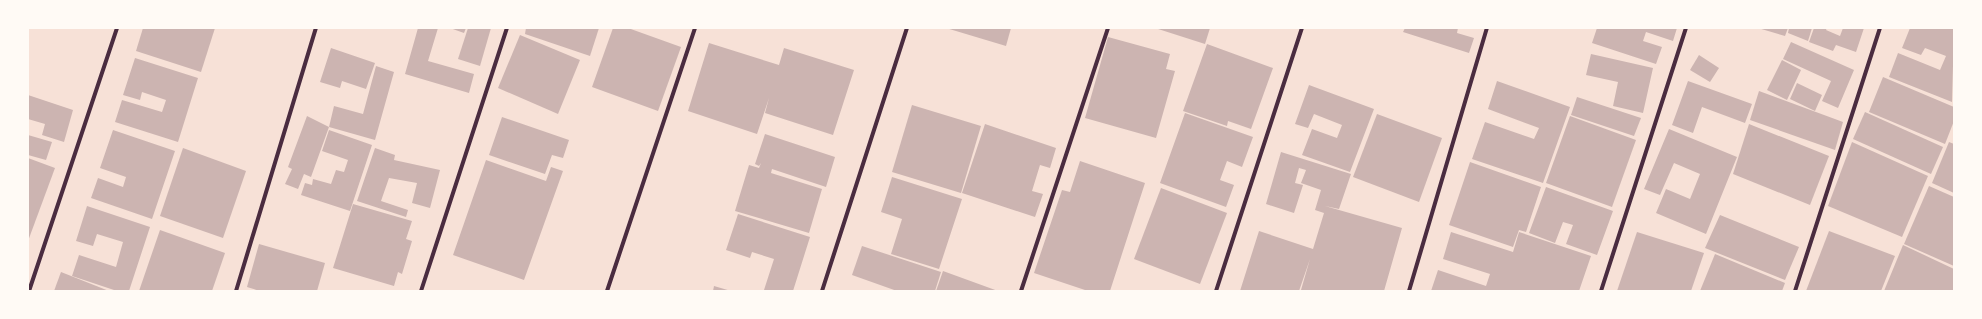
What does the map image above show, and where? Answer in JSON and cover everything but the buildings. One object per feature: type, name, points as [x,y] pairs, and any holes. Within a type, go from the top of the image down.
[{"type":"street","points":[[29,291],[117,28]]},
{"type":"street","points":[[236,291],[316,28]]},
{"type":"street","points":[[421,291],[507,28]]},
{"type":"street","points":[[608,291],[695,28]]},
{"type":"street","points":[[822,291],[907,28]]},
{"type":"street","points":[[1021,291],[1108,28]]},
{"type":"street","points":[[1216,291],[1302,28]]},
{"type":"street","points":[[1409,291],[1487,28]]},
{"type":"street","points":[[1601,291],[1686,28]]},
{"type":"street","points":[[1795,291],[1880,28]]}]
